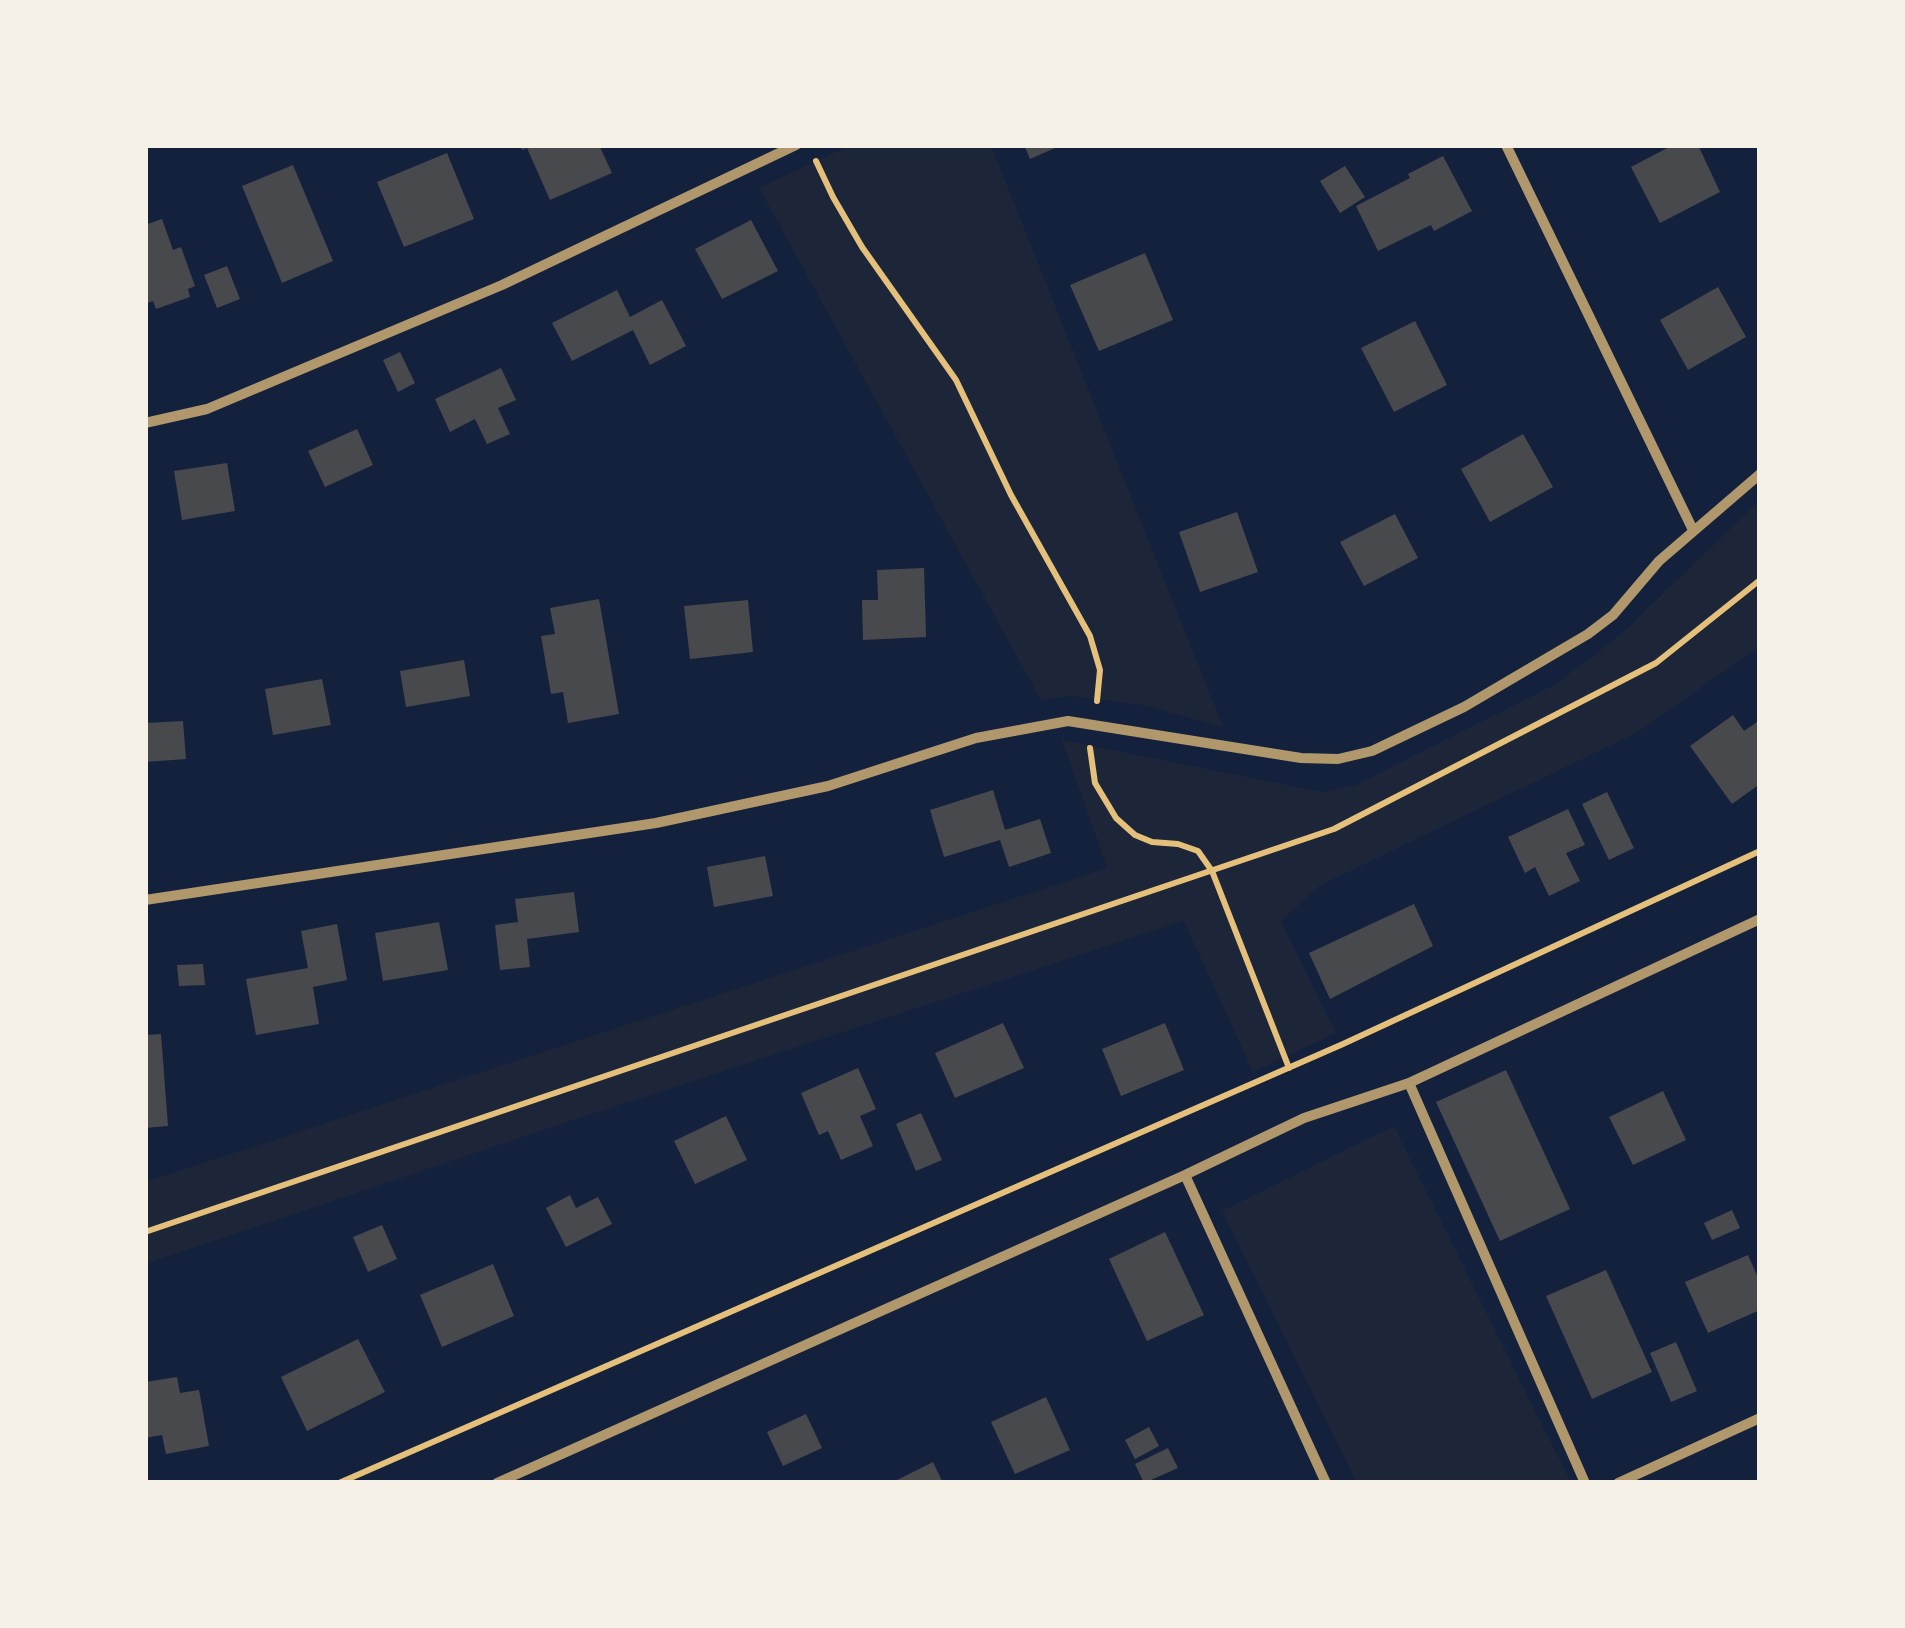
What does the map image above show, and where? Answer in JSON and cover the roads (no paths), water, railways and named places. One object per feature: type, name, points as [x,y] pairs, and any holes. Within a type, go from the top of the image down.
[{"type":"street","points":[[145,424],[207,409],[484,292],[796,145]]},
{"type":"street","points":[[1506,145],[1693,530]]},
{"type":"street","points":[[145,900],[656,824],[828,786],[902,760],[1017,728],[1068,721],[1301,758],[1338,759],[1372,752],[1464,708],[1588,634],[1613,615],[1659,561],[1760,474]]},
{"type":"street","points":[[497,1483],[1186,1175],[1304,1118],[1409,1083],[1760,919]]},
{"type":"street","points":[[1409,1083],[1585,1483]]},
{"type":"street","points":[[1186,1175],[1326,1483]]},
{"type":"street","points":[[1618,1483],[1760,1418]]}]
